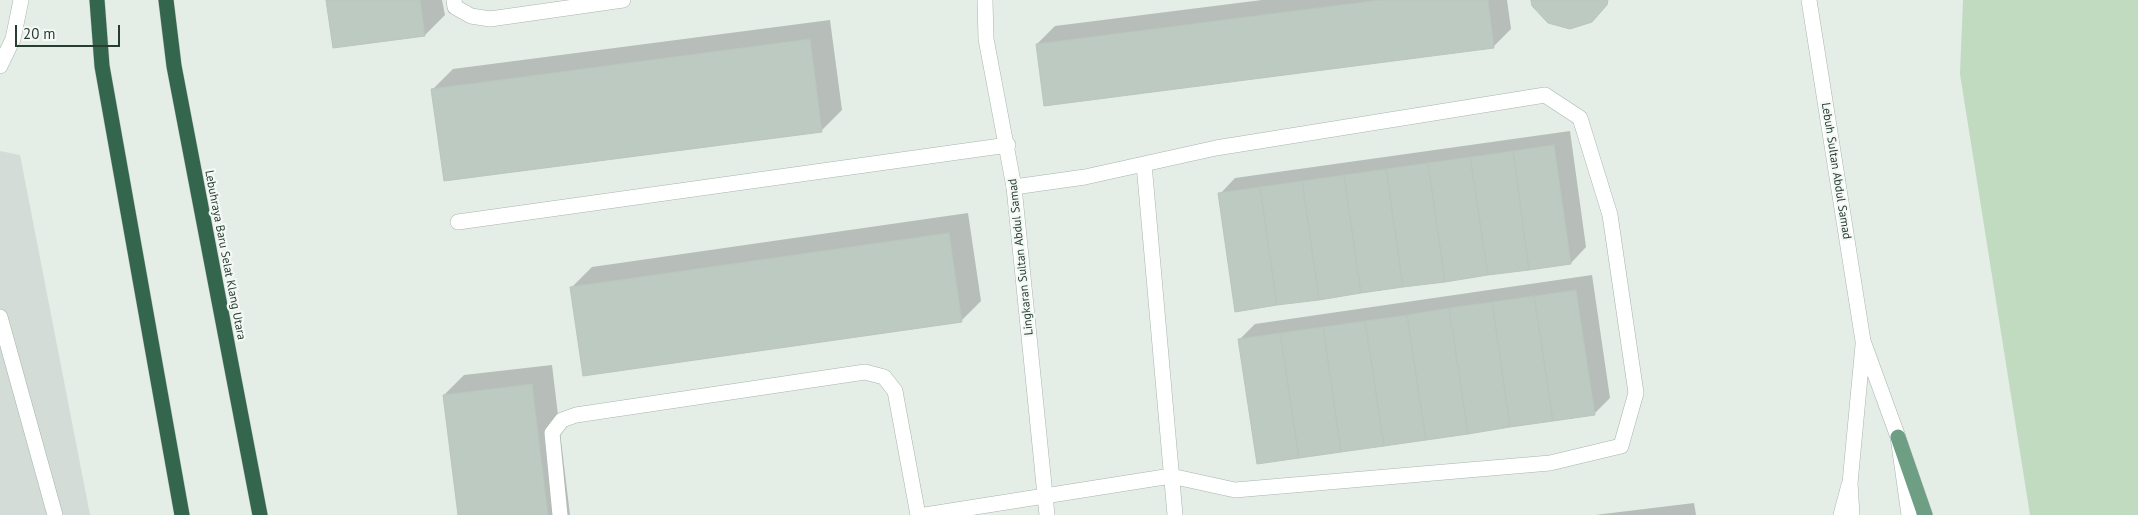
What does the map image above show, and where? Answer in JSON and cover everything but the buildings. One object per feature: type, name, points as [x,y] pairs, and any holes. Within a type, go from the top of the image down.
[{"type":"highway","points":[[97,0],[102,66],[182,515]]},
{"type":"highway","name":"Lebuhraya Baru Selat Klang Utara","points":[[166,0],[174,66],[260,515]]},
{"type":"main road","points":[[1898,437],[1925,515]]},
{"type":"street","points":[[0,66],[13,38],[21,0]]},
{"type":"street","points":[[455,4],[471,16],[490,20],[542,6],[623,0]]},
{"type":"street","name":"Lingkaran Sultan Abdul Samad","points":[[986,0],[986,39],[1008,145],[1014,187],[1047,515]]},
{"type":"street","name":"Lebuh Sultan Abdul Samad","points":[[1809,0],[1863,341],[1898,437],[1908,515]]},
{"type":"street","points":[[925,515],[1171,476],[1235,490],[1550,463],[1621,446],[1636,393],[1610,215],[1591,153],[1580,118],[1544,94],[1216,148],[1085,176],[1014,187]]},
{"type":"street","points":[[458,222],[1008,145]]},
{"type":"street","points":[[1144,164],[1175,515]]},
{"type":"street","points":[[0,317],[4,347],[55,515]]},
{"type":"street","name":"Lebuh Sultan Abdul Samad","points":[[1852,515],[1850,483],[1863,341]]},
{"type":"street","points":[[560,515],[552,433],[562,420],[576,415],[865,372],[884,377],[895,391],[918,515]]},
{"type":"street","points":[[1841,515],[1850,483]]},
{"type":"shaded area","points":[[0,151],[20,155],[90,515],[0,515]]},
{"type":"green space","points":[[1963,0],[2138,0],[2138,515],[2030,515],[1960,74]]}]
